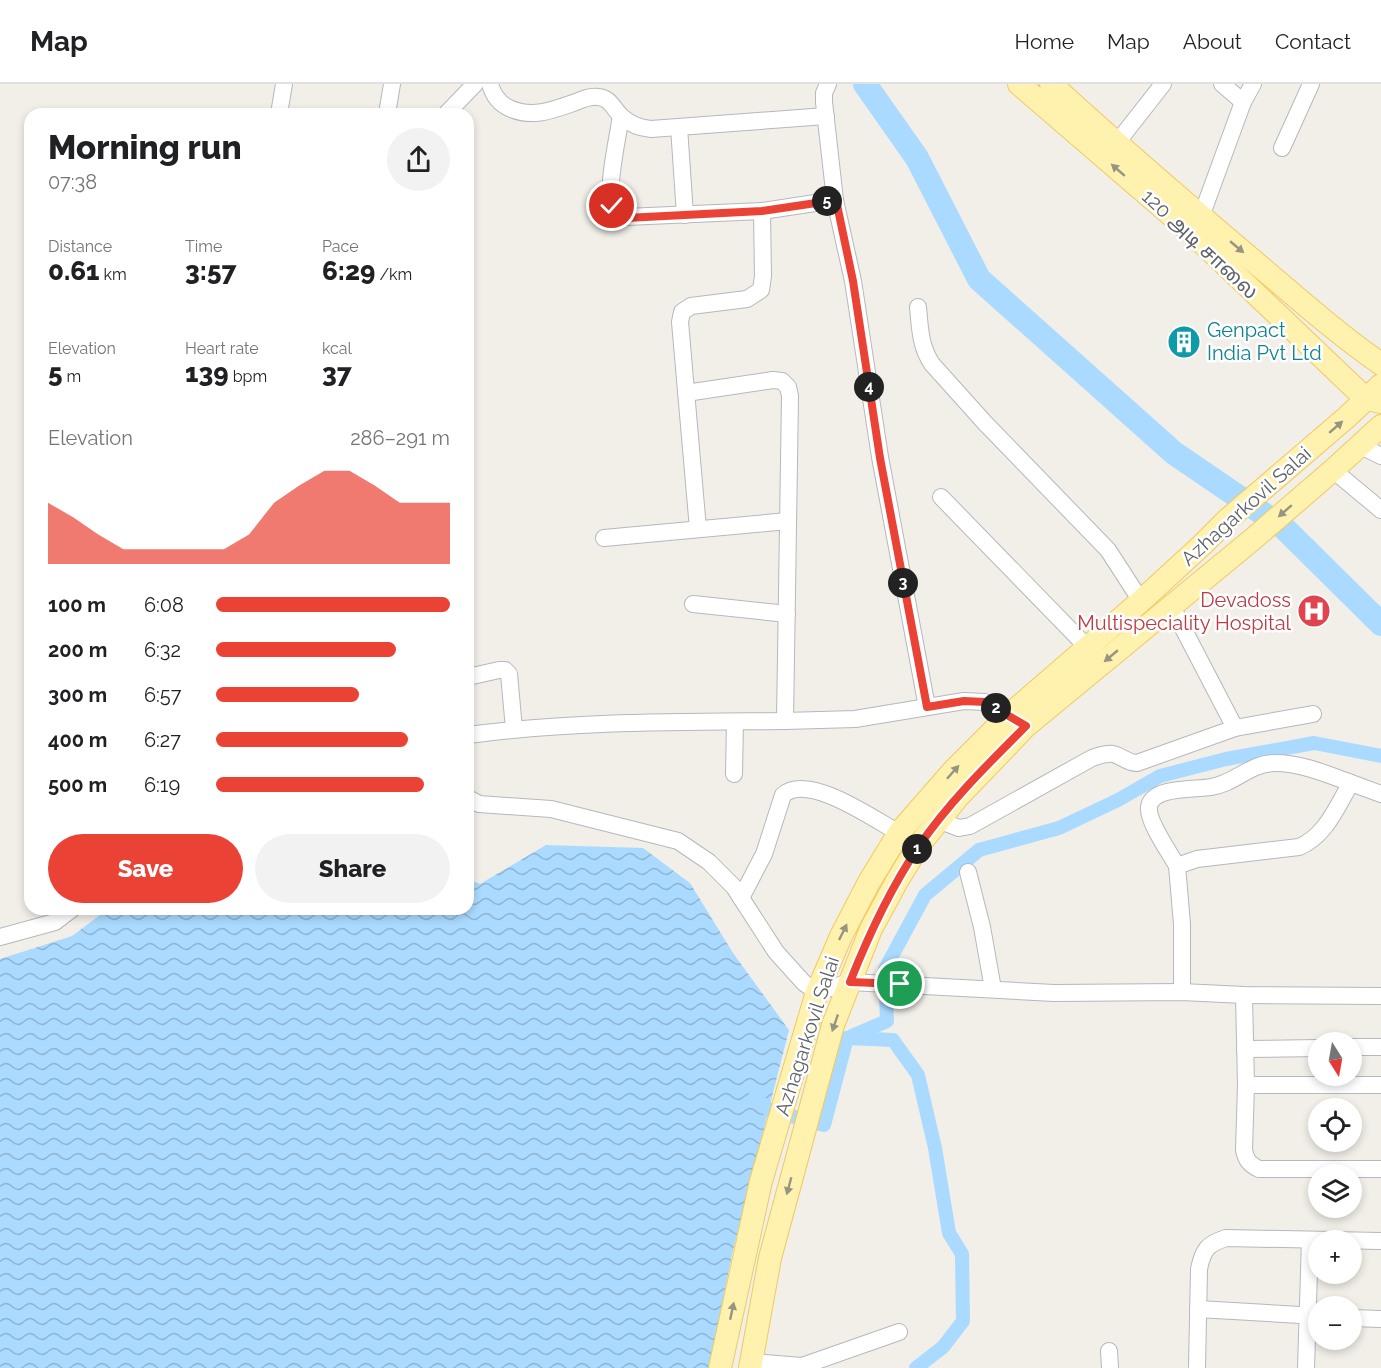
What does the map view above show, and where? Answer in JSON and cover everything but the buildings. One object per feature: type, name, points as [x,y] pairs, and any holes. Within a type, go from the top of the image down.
[{"type":"main road","name":"120 அடி சாலை","points":[[1019,84],[1197,226],[1381,364]]},
{"type":"main road","name":"120 அடி சாலை","points":[[1051,84],[1376,395]]},
{"type":"main road","name":"Azhagarkovil Salai","points":[[751,1365],[770,1258],[834,1025],[871,929],[897,881],[938,820],[991,760],[1017,721],[1087,646],[1141,601],[1227,520],[1376,395]]},
{"type":"main road","name":"Azhagarkovil Salai","points":[[720,1368],[761,1181],[817,992],[841,936],[869,882],[899,833],[954,770],[1172,607],[1361,446],[1381,426]]},
{"type":"street","points":[[280,108],[284,84]]},
{"type":"street","points":[[388,108],[392,84]]},
{"type":"street","points":[[452,108],[475,84]]},
{"type":"street","points":[[490,84],[492,93],[502,105],[516,111],[528,114],[550,111],[589,97],[599,97],[609,100],[621,116],[639,128],[826,116]]},
{"type":"street","points":[[1116,144],[1163,84]]},
{"type":"street","points":[[1222,84],[1243,102]]},
{"type":"street","points":[[1197,226],[1243,102],[1253,84]]},
{"type":"street","points":[[1282,148],[1311,84]]},
{"type":"street","points":[[824,87],[836,200],[853,281],[880,458],[927,707]]},
{"type":"street","points":[[621,116],[610,192],[612,206],[619,215],[626,218],[762,211],[836,200]]},
{"type":"street","points":[[679,127],[685,215]]},
{"type":"street","points":[[698,529],[680,322],[682,312],[691,306],[747,299],[761,290],[764,276],[762,211]]},
{"type":"street","points":[[918,307],[921,339],[925,354],[932,364],[985,423],[1108,550],[1141,601]]},
{"type":"street","points":[[686,393],[773,380],[782,381],[788,387],[790,396],[789,521],[785,721]]},
{"type":"street","points":[[1361,446],[1381,456]]},
{"type":"street","points":[[1325,477],[1381,510]]},
{"type":"street","points":[[941,497],[1087,646]]},
{"type":"street","points":[[604,538],[789,521]]},
{"type":"street","points":[[693,604],[787,614]]},
{"type":"street","points":[[1172,607],[1235,728]]},
{"type":"street","points":[[474,676],[499,670],[505,670],[509,674],[514,729]]},
{"type":"street","points":[[474,734],[514,729],[611,723],[855,719],[964,701],[985,702],[1017,721]]},
{"type":"street","points":[[938,820],[965,828],[1092,758],[1112,754],[1126,761],[1137,763],[1235,728],[1313,714]]},
{"type":"street","points":[[734,774],[735,722]]},
{"type":"street","points":[[1182,992],[1182,924],[1177,866],[1154,826],[1150,814],[1149,807],[1154,797],[1176,789],[1214,787],[1260,765],[1275,763],[1309,768],[1362,785],[1381,794]]},
{"type":"street","points":[[1177,866],[1197,859],[1299,847],[1310,842],[1322,831],[1351,783]]},
{"type":"street","points":[[741,898],[764,854],[783,795],[789,790],[799,788],[843,801],[899,833]]},
{"type":"street","points":[[474,801],[479,804],[552,809],[678,841],[709,862],[734,887],[776,952],[804,982],[817,992],[850,982],[1054,993],[1182,992],[1381,996]]},
{"type":"street","points":[[968,872],[984,937],[993,989]]},
{"type":"street","points":[[0,937],[55,922],[64,915]]},
{"type":"street","points":[[1244,995],[1246,1085],[1244,1150],[1246,1159],[1259,1169],[1381,1169]]},
{"type":"street","points":[[1362,1047],[1381,1047]]},
{"type":"street","points":[[1245,1048],[1308,1048]]},
{"type":"street","points":[[1246,1085],[1381,1085]]},
{"type":"street","points":[[1197,1368],[1199,1269],[1202,1254],[1213,1242],[1226,1238],[1308,1240]]},
{"type":"street","points":[[1362,1241],[1381,1241]]},
{"type":"street","points":[[1198,1309],[1308,1316]]},
{"type":"street","points":[[1362,1318],[1380,1319]]},
{"type":"street","points":[[751,1365],[802,1366],[899,1332]]},
{"type":"street","points":[[1306,1368],[1308,1350]]},
{"type":"street","points":[[1109,1351],[1110,1368]]},
{"type":"water","points":[[546,845],[643,848],[690,883],[733,953],[789,1030],[733,1250],[709,1368],[0,1368],[0,959],[72,936],[100,915],[474,915],[474,882],[480,884]]},
{"type":"waterway","points":[[865,84],[917,158],[979,279],[1174,453],[1284,528],[1381,624]]},
{"type":"waterway","points":[[852,1036],[887,1021],[885,969],[925,895],[979,850],[1059,828],[1118,800],[1160,776],[1226,759],[1314,743],[1381,756]]},
{"type":"waterway","points":[[755,1097],[769,1110],[824,1125],[847,1038],[893,1040],[918,1075],[935,1148],[949,1233],[962,1254],[963,1321],[943,1347],[916,1368]]},
{"type":"place","name":"Genpact India Pvt Ltd","points":[[1184,342]]},
{"type":"place","name":"Devadoss Multispeciality Hospital","points":[[1314,611]]},
{"type":"route","points":[[612,206],[619,215],[626,218],[762,211],[836,200],[853,281],[880,458],[927,707],[964,701],[985,702],[1026,726],[991,760],[938,820],[919,845],[871,929],[850,982],[900,984]]}]
